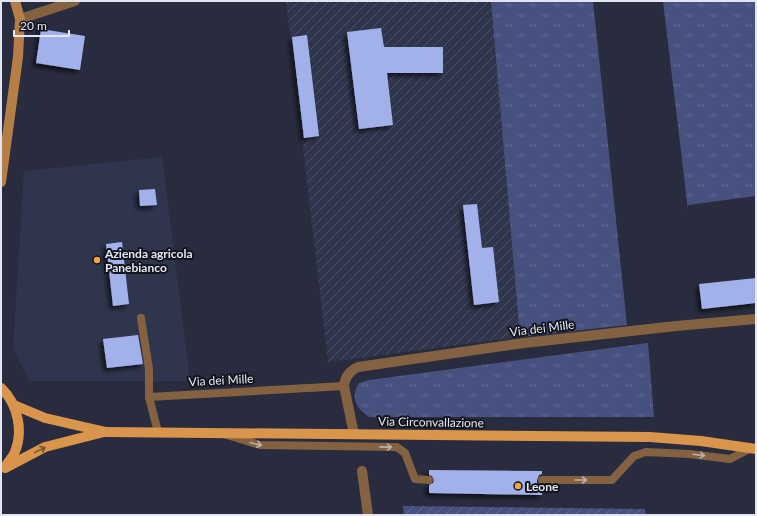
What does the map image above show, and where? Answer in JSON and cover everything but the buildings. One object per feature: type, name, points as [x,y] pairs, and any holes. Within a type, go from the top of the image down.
[{"type":"main road","points":[[1,388],[14,405],[18,421],[18,438],[14,453],[3,469]]},
{"type":"main road","name":"Via Circonvallazione","points":[[14,405],[45,418],[106,432],[650,437],[701,441],[754,449]]},
{"type":"main road","name":"Via Circonvallazione","points":[[3,469],[45,447],[106,432]]},
{"type":"street","points":[[1,182],[18,57],[20,19],[15,1]]},
{"type":"street","points":[[20,19],[75,1]]},
{"type":"street","name":"Via dei Mille","points":[[344,386],[345,379],[348,374],[353,369],[358,367],[524,342],[756,319]]},
{"type":"street","points":[[344,386],[354,434]]},
{"type":"street","points":[[362,471],[368,515]]},
{"type":"lane","points":[[141,318],[149,369],[149,397],[158,432]]},
{"type":"lane","name":"Via dei Mille","points":[[149,397],[344,386]]},
{"type":"lane","points":[[219,432],[260,445],[397,447],[405,453],[415,479],[429,480]]},
{"type":"lane","points":[[542,480],[612,480],[634,456],[646,452],[689,454],[730,459],[754,449]]},
{"type":"shaded area","points":[[286,1],[491,1],[520,337],[328,362]]},
{"type":"shaded area","name":"Azienda agricola Panebianco","points":[[162,157],[190,381],[30,381],[13,349],[24,171]]},
{"type":"green space","points":[[491,1],[593,1],[627,325],[520,337]]},
{"type":"green space","points":[[663,1],[756,1],[756,196],[688,205],[688,210]]},
{"type":"green space","points":[[648,343],[654,417],[369,417],[358,406],[355,398],[356,388],[359,383],[369,380]]},
{"type":"green space","points":[[403,506],[645,509],[646,515],[404,515]]},
{"type":"place","name":"Azienda agricola Panebianco","points":[[97,260]]},
{"type":"place","name":"Leone","points":[[518,486]]}]
